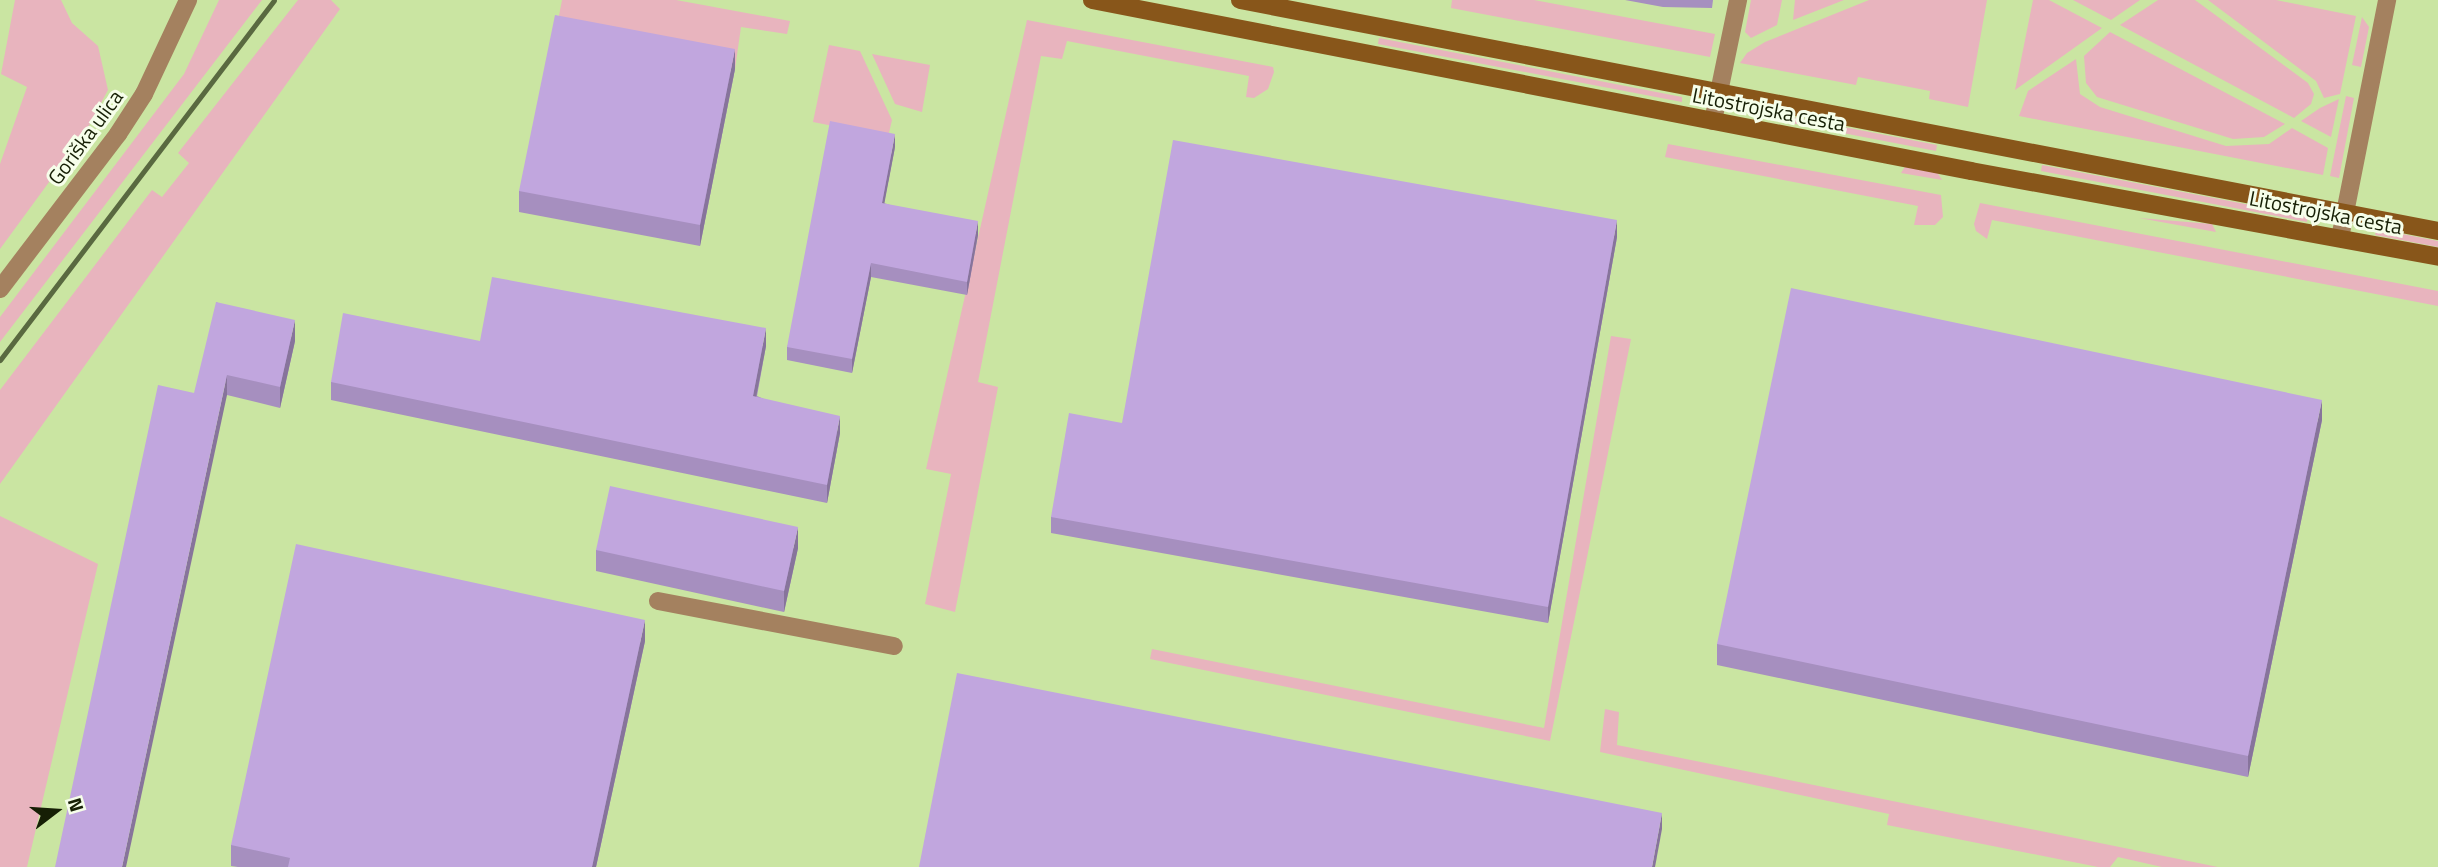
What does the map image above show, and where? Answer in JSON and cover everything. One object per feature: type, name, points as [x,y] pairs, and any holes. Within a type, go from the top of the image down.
[{"type":"main road","name":"Litostrojska cesta","points":[[1092,0],[1713,121],[2438,257]]},
{"type":"main road","name":"Litostrojska cesta","points":[[1240,0],[1720,90],[2438,231]]},
{"type":"street","name":"Goriška ulica","points":[[0,289],[118,134],[150,82],[188,0]]},
{"type":"street","points":[[1713,121],[1738,0]]},
{"type":"street","points":[[2340,238],[2387,0]]},
{"type":"street","points":[[658,601],[894,646]]},
{"type":"shaded area","points":[[15,0],[61,0],[72,23],[98,46],[108,90],[85,133],[0,249],[0,164],[27,87],[1,74]]},
{"type":"shaded area","points":[[219,0],[262,0],[0,342],[0,317],[184,74]]},
{"type":"shaded area","points":[[298,0],[331,0],[340,9],[0,484],[0,390],[152,190],[162,197],[189,163],[178,153]]},
{"type":"shaded area","points":[[562,0],[676,0],[790,21],[787,34],[741,27],[735,69],[555,36]]},
{"type":"shaded area","points":[[1452,0],[1534,0],[1715,34],[1710,57],[1451,8]]},
{"type":"shaded area","points":[[1751,0],[1782,0],[1777,25],[1751,38],[1745,32]]},
{"type":"shaded area","points":[[1795,0],[1844,0],[1793,20]]},
{"type":"shaded area","points":[[1869,0],[1987,0],[1968,107],[1929,99],[1930,91],[1858,77],[1856,85],[1740,63],[1747,53],[1765,42]]},
{"type":"shaded area","points":[[2033,0],[2049,0],[2102,28],[2015,90]]},
{"type":"shaded area","points":[[2073,0],[2140,0],[2111,20]]},
{"type":"shaded area","points":[[2158,0],[2195,0],[2308,83],[2314,94],[2311,104],[2294,118],[2120,25]]},
{"type":"shaded area","points":[[2208,0],[2276,0],[2356,16],[2340,94],[2324,98],[2316,81]]},
{"type":"shaded area","points":[[2362,17],[2369,27],[2361,67],[2352,65]]},
{"type":"shaded area","points":[[1027,20],[1273,67],[1274,72],[1268,89],[1254,98],[1246,97],[1249,76],[1067,41],[1062,59],[1041,56],[978,382],[998,387],[955,612],[925,604],[951,474],[926,469]]},
{"type":"shaded area","points":[[2110,32],[2285,124],[2264,137],[2233,139],[2097,97],[2086,83],[2084,56]]},
{"type":"shaded area","points":[[1379,38],[1682,97],[1682,102],[1378,44]]},
{"type":"shaded area","points":[[829,45],[860,51],[892,120],[888,137],[813,122]]},
{"type":"shaded area","points":[[872,54],[930,65],[922,112],[895,104]]},
{"type":"shaded area","points":[[2076,59],[2080,94],[2100,107],[2226,146],[2269,144],[2292,128],[2328,148],[2323,175],[2019,116],[2028,91]]},
{"type":"shaded area","points":[[2346,96],[2354,98],[2339,178],[2330,176]]},
{"type":"shaded area","points":[[2339,99],[2331,137],[2301,121],[2320,108]]},
{"type":"shaded area","points":[[1751,109],[1937,145],[1936,151],[1749,115]]},
{"type":"shaded area","points":[[1668,144],[1941,195],[1943,217],[1935,225],[1914,225],[1918,206],[1665,157]]},
{"type":"shaded area","points":[[1906,165],[1937,172],[1942,180],[1901,173]]},
{"type":"shaded area","points":[[2042,165],[2308,216],[2307,222],[2041,171]]},
{"type":"shaded area","points":[[1980,203],[2438,291],[2438,306],[1992,220],[1987,239],[1976,231],[1974,224]]},
{"type":"shaded area","points":[[2139,218],[2212,224],[2216,232]]},
{"type":"shaded area","points":[[2377,229],[2438,241],[2438,247],[2375,235]]},
{"type":"shaded area","points":[[1611,336],[1631,339],[1550,741],[1150,659],[1152,649],[1544,728]]},
{"type":"shaded area","points":[[0,516],[98,564],[27,867],[0,867]]},
{"type":"shaded area","points":[[1605,709],[1619,712],[1617,745],[2218,867],[2162,867],[2118,857],[2110,867],[2098,867],[1887,825],[1889,814],[1600,752]]},
{"type":"building","points":[[555,15],[735,49],[700,225],[519,191]]},
{"type":"building","points":[[830,121],[895,134],[882,203],[978,221],[967,282],[871,263],[852,359],[787,347]]},
{"type":"building","points":[[1173,140],[1617,220],[1548,607],[1051,517],[1069,413],[1122,423]]},
{"type":"building","points":[[492,277],[766,328],[753,396],[840,416],[827,485],[331,382],[343,313],[480,341]]},
{"type":"building","points":[[1791,288],[2322,400],[2248,756],[1717,644]]},
{"type":"building","points":[[216,302],[295,320],[280,387],[227,375],[122,867],[55,867],[158,385],[194,393]]},
{"type":"building","points":[[610,486],[798,527],[784,591],[596,550]]},
{"type":"building","points":[[296,544],[645,620],[592,867],[288,867],[290,858],[231,845]]},
{"type":"building","points":[[957,673],[1662,813],[1652,867],[919,867]]},
{"type":"railway","points":[[0,360],[274,0]]}]
